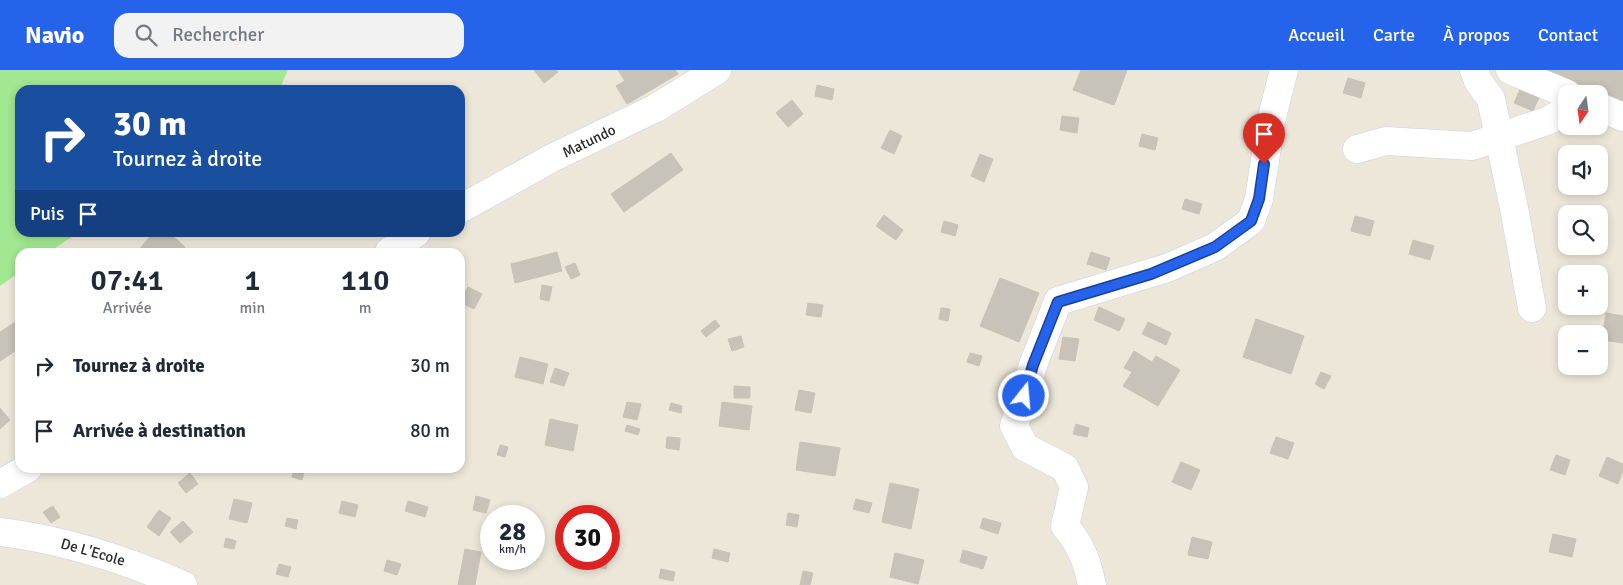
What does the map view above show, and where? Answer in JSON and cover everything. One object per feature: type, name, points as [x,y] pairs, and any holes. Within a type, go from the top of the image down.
[{"type":"street","name":"Matundo","points":[[465,206],[552,158],[656,108],[717,70]]},
{"type":"street","points":[[1092,585],[1088,564],[1077,541],[1065,526],[1074,487],[1065,468],[1025,447],[1014,426],[1033,365],[1058,302],[1167,268],[1215,247],[1251,221],[1259,199],[1271,121],[1284,70]]},
{"type":"street","points":[[1474,70],[1478,81],[1491,99],[1515,213],[1532,308]]},
{"type":"street","points":[[1510,70],[1558,90]]},
{"type":"street","points":[[1608,111],[1623,117]]},
{"type":"street","points":[[1357,149],[1386,141],[1472,146],[1547,122],[1558,116]]},
{"type":"street","points":[[395,248],[410,237]]},
{"type":"street","points":[[0,484],[19,473]]},
{"type":"street","name":"De L'Ecole","points":[[0,532],[54,541],[110,556],[147,569],[183,585]]},
{"type":"green space","points":[[0,70],[288,70],[281,85],[15,85],[15,237],[72,237],[55,248],[15,248],[15,276],[0,286]]},
{"type":"building","points":[[534,70],[556,70],[558,72],[544,83]]},
{"type":"building","points":[[618,70],[675,70],[678,74],[627,104],[616,86],[625,81]]},
{"type":"building","points":[[1081,70],[1127,70],[1114,105],[1073,90]]},
{"type":"building","points":[[1544,70],[1621,70],[1623,71],[1623,102],[1608,96],[1608,85],[1581,85]]},
{"type":"building","points":[[1348,78],[1365,83],[1361,98],[1343,93]]},
{"type":"building","points":[[817,85],[834,89],[832,100],[815,96]]},
{"type":"building","points":[[1521,87],[1540,95],[1533,111],[1514,103]]},
{"type":"building","points":[[792,100],[803,114],[788,127],[776,113]]},
{"type":"building","points":[[1062,116],[1079,118],[1077,133],[1060,130]]},
{"type":"building","points":[[890,130],[902,136],[894,154],[881,148]]},
{"type":"building","points":[[1142,134],[1158,138],[1155,150],[1139,146]]},
{"type":"building","points":[[671,153],[683,170],[624,212],[611,194]]},
{"type":"building","points":[[980,154],[993,159],[984,182],[971,176]]},
{"type":"building","points":[[1185,199],[1202,204],[1199,214],[1182,209]]},
{"type":"building","points":[[884,215],[903,230],[896,240],[876,226]]},
{"type":"building","points":[[1355,216],[1374,221],[1370,236],[1351,231]]},
{"type":"building","points":[[944,221],[958,225],[955,236],[941,232]]},
{"type":"building","points":[[150,237],[174,237],[185,247],[184,248],[140,248]]},
{"type":"building","points":[[1413,240],[1434,246],[1430,260],[1409,254]]},
{"type":"building","points":[[557,252],[562,271],[515,283],[511,264]]},
{"type":"building","points":[[1091,252],[1110,258],[1106,270],[1087,264]]},
{"type":"building","points":[[575,263],[580,275],[571,279],[565,267]]},
{"type":"building","points":[[1000,278],[1039,293],[1019,342],[980,326]]},
{"type":"building","points":[[542,285],[552,287],[549,301],[540,299]]},
{"type":"building","points":[[468,287],[482,294],[474,309],[465,304],[465,293]]},
{"type":"building","points":[[808,303],[823,305],[821,317],[806,315]]},
{"type":"building","points":[[1099,307],[1125,319],[1119,331],[1094,320]]},
{"type":"building","points":[[941,308],[950,309],[948,321],[939,319]]},
{"type":"building","points":[[1608,313],[1623,316],[1623,343],[1608,341],[1608,325],[1604,325],[1606,315]]},
{"type":"building","points":[[1256,319],[1304,336],[1291,374],[1243,357]]},
{"type":"building","points":[[715,320],[720,326],[706,337],[701,331]]},
{"type":"building","points":[[15,322],[15,351],[0,361],[0,332]]},
{"type":"building","points":[[1148,322],[1171,333],[1166,345],[1142,334]]},
{"type":"building","points":[[741,336],[744,347],[732,351],[728,339]]},
{"type":"building","points":[[1063,337],[1079,339],[1075,361],[1059,359]]},
{"type":"building","points":[[1134,351],[1152,362],[1156,356],[1180,370],[1158,406],[1123,386],[1132,372],[1124,368]]},
{"type":"building","points":[[970,353],[982,356],[979,366],[967,362]]},
{"type":"building","points":[[520,357],[548,364],[543,384],[515,377]]},
{"type":"building","points":[[555,368],[569,373],[564,386],[550,382]]},
{"type":"building","points":[[1321,372],[1331,376],[1324,389],[1315,384]]},
{"type":"building","points":[[734,386],[750,387],[750,398],[734,398]]},
{"type":"building","points":[[799,390],[815,393],[811,413],[795,410]]},
{"type":"building","points":[[627,402],[641,404],[637,420],[623,417]]},
{"type":"building","points":[[722,402],[752,406],[749,430],[719,426]]},
{"type":"building","points":[[671,403],[682,406],[681,413],[669,410]]},
{"type":"building","points":[[0,408],[10,420],[0,429]]},
{"type":"building","points":[[550,419],[578,425],[573,451],[545,445]]},
{"type":"building","points":[[1076,424],[1089,428],[1087,437],[1073,434]]},
{"type":"building","points":[[627,425],[640,429],[638,435],[625,431]]},
{"type":"building","points":[[667,437],[680,438],[679,450],[666,448]]},
{"type":"building","points":[[1276,437],[1294,443],[1288,459],[1270,453]]},
{"type":"building","points":[[800,442],[840,448],[835,476],[796,470]]},
{"type":"building","points":[[500,445],[508,447],[505,457],[497,455]]},
{"type":"building","points":[[1556,455],[1570,460],[1565,475],[1550,470]]},
{"type":"building","points":[[1607,457],[1623,464],[1623,471],[1618,484],[1599,476]]},
{"type":"building","points":[[1181,462],[1200,470],[1191,490],[1172,482]]},
{"type":"building","points":[[190,473],[198,484],[186,493],[178,483]]},
{"type":"building","points":[[293,473],[304,473],[302,480],[292,477]]},
{"type":"building","points":[[890,483],[919,489],[911,529],[882,522]]},
{"type":"building","points":[[476,496],[490,500],[488,505],[480,505],[480,512],[473,510]]},
{"type":"building","points":[[234,499],[252,503],[247,523],[229,519]]},
{"type":"building","points":[[856,499],[872,503],[869,513],[853,509]]},
{"type":"building","points":[[342,501],[358,505],[355,517],[339,513]]},
{"type":"building","points":[[408,501],[428,507],[425,517],[405,511]]},
{"type":"building","points":[[53,506],[60,517],[51,523],[43,512]]},
{"type":"building","points":[[159,510],[171,518],[159,536],[147,527]]},
{"type":"building","points":[[788,513],[799,515],[797,527],[786,525]]},
{"type":"building","points":[[287,518],[298,520],[296,529],[285,526]]},
{"type":"building","points":[[983,518],[1001,523],[998,534],[980,528]]},
{"type":"building","points":[[183,521],[193,532],[180,543],[170,532]]},
{"type":"building","points":[[1553,534],[1576,539],[1572,557],[1549,552]]},
{"type":"building","points":[[1192,537],[1212,542],[1208,559],[1188,555]]},
{"type":"building","points":[[226,538],[236,541],[234,549],[224,547]]},
{"type":"building","points":[[465,549],[480,552],[475,585],[458,585]]},
{"type":"building","points":[[714,549],[730,553],[728,562],[712,558]]},
{"type":"building","points":[[963,550],[987,557],[983,569],[960,562]]},
{"type":"building","points":[[895,553],[924,560],[918,584],[890,577]]},
{"type":"building","points":[[387,560],[401,564],[397,575],[384,571]]},
{"type":"building","points":[[279,564],[291,567],[288,577],[276,574]]},
{"type":"building","points":[[661,569],[675,572],[673,581],[659,578]]},
{"type":"building","points":[[803,571],[813,573],[810,585],[800,585]]},
{"type":"route","points":[[1024,396],[1033,365],[1058,302],[1151,274],[1215,247],[1251,221],[1259,199],[1264,164]]}]
